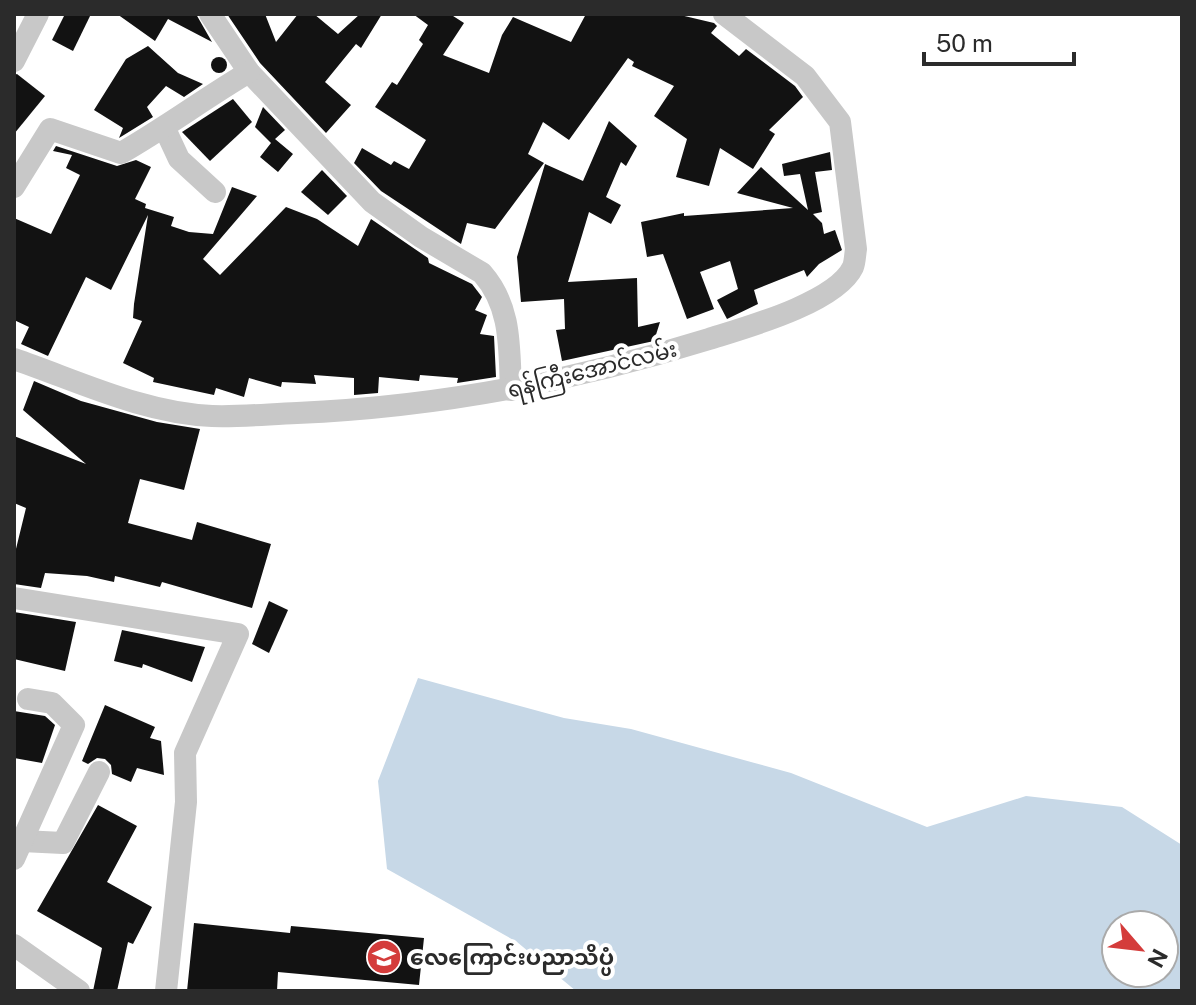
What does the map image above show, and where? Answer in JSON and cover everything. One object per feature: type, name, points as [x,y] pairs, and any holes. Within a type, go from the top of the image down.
[{"type":"street","points":[[14,61],[38,14]]},
{"type":"street","points":[[210,14],[249,72],[372,202],[421,237],[482,273],[489,281],[508,323],[511,390]]},
{"type":"street","name":"ရန်ကြီးအောင်လမ်း","points":[[14,359],[91,389],[210,416],[353,411],[511,390],[634,362],[773,319],[841,282],[853,267],[856,249],[840,122],[805,76],[724,14]]},
{"type":"street","points":[[14,187],[21,156],[50,129],[121,153],[165,129],[204,99],[249,72]]},
{"type":"street","points":[[165,129],[179,159],[215,192]]},
{"type":"street","points":[[14,598],[238,634],[185,753],[186,802],[166,991]]},
{"type":"street","points":[[18,850],[74,725],[52,703],[28,699]]},
{"type":"street","points":[[18,850],[63,843],[99,772]]},
{"type":"street","points":[[14,945],[79,991]]},
{"type":"water","points":[[418,678],[564,718],[631,729],[791,773],[927,827],[1026,796],[1122,807],[1182,845],[1182,991],[576,991],[517,942],[387,869],[378,781]]},
{"type":"building","points":[[65,14],[91,14],[73,51],[52,40]]},
{"type":"building","points":[[117,14],[196,14],[212,42],[168,19],[155,41]]},
{"type":"building","points":[[227,14],[265,14],[276,42],[298,14],[314,14],[338,34],[360,14],[382,14],[361,48],[356,44],[325,82],[351,105],[326,133],[260,63]]},
{"type":"building","points":[[413,14],[450,14],[464,23],[443,55],[489,73],[502,35],[513,17],[571,42],[586,14],[676,14],[714,23],[717,26],[711,33],[739,56],[746,49],[795,86],[803,97],[769,130],[775,134],[753,169],[720,148],[709,186],[676,177],[687,139],[654,116],[674,86],[632,66],[634,62],[628,58],[569,140],[543,122],[528,154],[544,163],[495,229],[467,223],[461,244],[381,191],[354,163],[362,148],[391,165],[394,161],[409,169],[426,140],[375,107],[392,82],[397,85],[423,44],[419,40],[428,25]]},
{"type":"building","points":[[148,46],[178,73],[203,84],[184,97],[166,86],[147,107],[153,117],[119,138],[123,128],[94,110],[126,59]]},
{"type":"building","points":[[219,57],[225,59],[225,71],[219,73],[213,71],[211,65],[213,59]]},
{"type":"building","points":[[17,74],[45,96],[14,134],[14,75]]},
{"type":"building","points":[[233,99],[252,122],[210,161],[182,132]]},
{"type":"building","points":[[263,107],[285,130],[275,139],[293,154],[278,172],[260,157],[271,143],[255,127]]},
{"type":"building","points":[[609,121],[637,146],[626,166],[621,162],[606,197],[621,205],[611,224],[589,212],[568,282],[637,278],[638,327],[660,322],[654,341],[562,361],[556,330],[565,329],[564,299],[521,302],[517,257],[545,164],[583,181]]},
{"type":"building","points":[[56,146],[117,166],[136,160],[151,167],[135,199],[146,204],[145,208],[174,217],[171,226],[189,232],[213,234],[232,187],[257,196],[203,259],[220,275],[286,207],[317,219],[358,246],[371,219],[428,258],[429,263],[472,284],[482,297],[475,310],[487,315],[480,334],[494,336],[496,377],[457,383],[458,378],[420,375],[419,381],[379,377],[378,393],[354,395],[354,378],[314,375],[316,384],[282,382],[281,387],[249,378],[244,397],[216,388],[214,395],[153,382],[154,378],[123,363],[142,321],[133,318],[148,215],[111,290],[86,277],[48,356],[21,344],[29,327],[14,320],[14,218],[51,234],[80,175],[66,168],[72,155],[53,151]]},
{"type":"building","points":[[830,152],[832,170],[815,172],[822,212],[813,214],[822,223],[824,234],[835,230],[842,250],[819,264],[807,277],[804,270],[754,290],[758,304],[727,319],[717,300],[738,289],[730,261],[700,272],[714,309],[687,319],[663,254],[647,257],[641,222],[684,213],[684,216],[793,208],[737,193],[761,167],[808,210],[800,174],[784,176],[782,164]]},
{"type":"building","points":[[322,170],[347,196],[328,215],[301,192]]},
{"type":"building","points":[[34,381],[81,401],[157,422],[200,429],[184,490],[140,479],[128,523],[192,540],[197,522],[271,544],[252,608],[162,582],[160,587],[115,576],[114,582],[87,576],[45,573],[41,588],[14,584],[14,557],[26,508],[14,503],[14,436],[86,464],[23,410]]},
{"type":"building","points":[[269,601],[288,610],[269,653],[252,644]]},
{"type":"building","points":[[14,612],[76,622],[65,671],[14,659]]},
{"type":"building","points":[[122,630],[205,647],[192,682],[143,664],[142,668],[114,661]]},
{"type":"building","points":[[105,705],[155,727],[150,738],[161,741],[164,775],[137,768],[131,782],[112,774],[111,765],[105,759],[97,758],[88,764],[82,761]]},
{"type":"building","points":[[14,711],[45,716],[55,725],[42,763],[14,758]]},
{"type":"building","points":[[98,805],[137,826],[107,882],[152,907],[133,944],[128,942],[117,991],[93,991],[102,948],[37,911]]},
{"type":"building","points":[[194,923],[290,933],[291,926],[424,938],[419,985],[278,972],[277,991],[187,991]]},
{"type":"place","name":"လေကြောင်းပညာသိပ္ပံ","points":[[384,957]]}]
